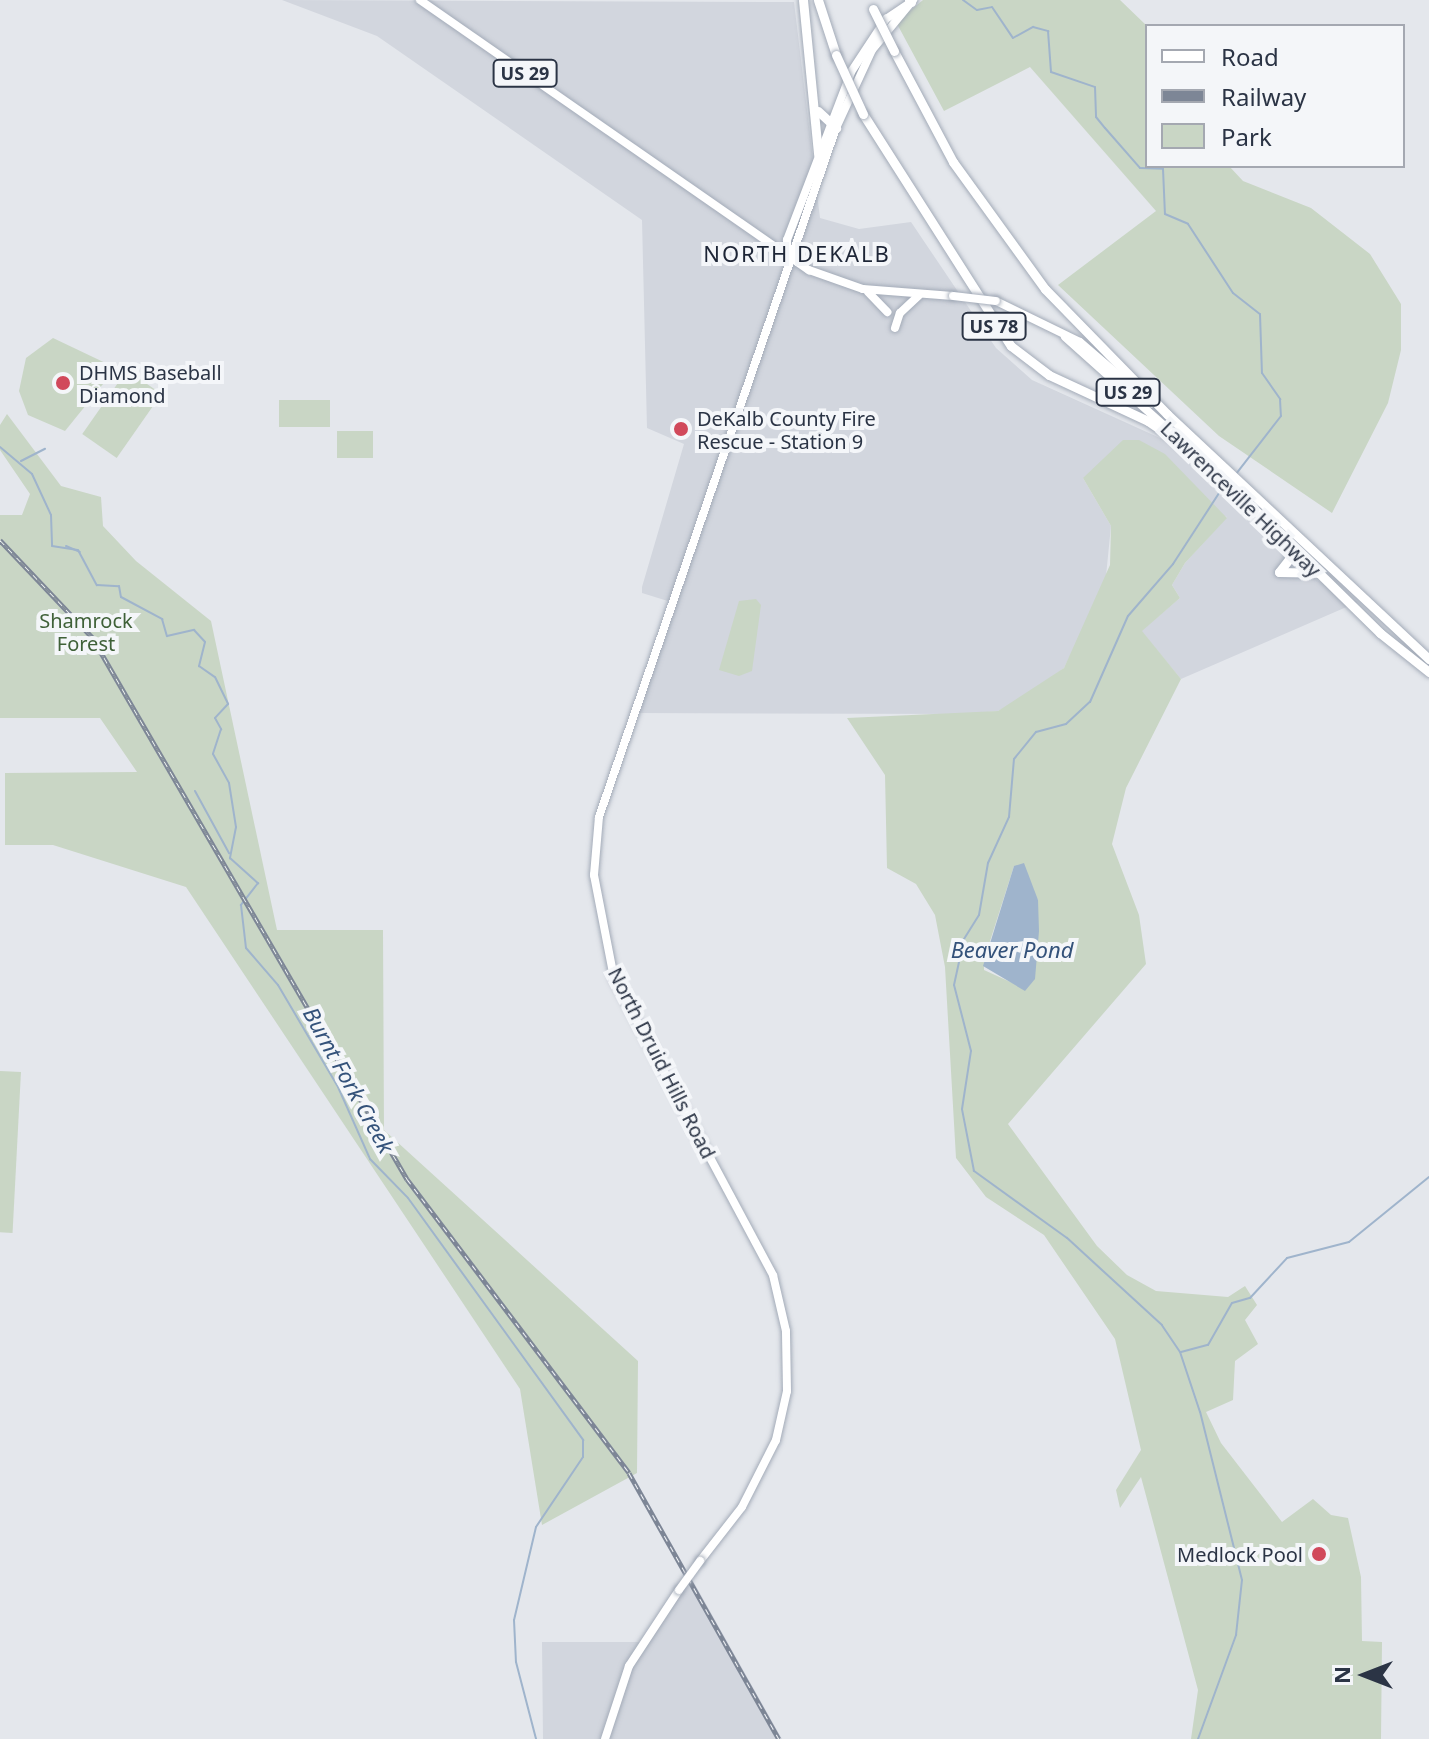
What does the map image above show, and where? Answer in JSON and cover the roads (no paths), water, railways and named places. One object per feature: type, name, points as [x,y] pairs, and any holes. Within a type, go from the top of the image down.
[{"type":"highway","points":[[803,0],[816,108],[818,154]]},
{"type":"highway","name":"US 78","points":[[818,0],[836,55],[863,114],[1011,346],[1049,375],[1148,421],[1202,458]]},
{"type":"highway","name":"US 78","points":[[871,4],[894,51],[996,228],[1088,337],[1167,414]]},
{"type":"highway","points":[[816,108],[832,126]]},
{"type":"highway","name":"Lawrenceville Highway","points":[[1167,414],[1223,471],[1429,659]]},
{"type":"highway","name":"Lawrenceville Highway","points":[[1202,458],[1223,471]]},
{"type":"highway","name":"Lawrenceville Highway","points":[[1244,489],[1283,537],[1429,672]]},
{"type":"highway","points":[[1283,537],[1290,558],[1279,572],[1320,573]]},
{"type":"main road","name":"Lawrenceville Highway","points":[[420,0],[788,258],[864,289],[996,301],[1052,326],[1167,414]]},
{"type":"main road","name":"North Druid Hills Road","points":[[788,258],[788,238],[818,154],[867,43],[901,4],[911,1]]},
{"type":"main road","name":"North Druid Hills Road","points":[[605,1739],[629,1666],[679,1590],[742,1507],[776,1440],[787,1391],[786,1331],[773,1275],[614,978],[599,920],[597,835],[610,773],[832,126]]},
{"type":"main road","points":[[864,289],[887,312]]},
{"type":"main road","points":[[895,328],[919,295]]},
{"type":"main road","name":"Lawrenceville Highway","points":[[1052,326],[1202,458]]},
{"type":"water","name":"Beaver Pond","points":[[1024,863],[1038,900],[1039,931],[1035,979],[1025,991],[983,966],[1014,866]]},
{"type":"waterway","points":[[963,0],[977,10],[992,7],[1013,38],[1033,27],[1048,31],[1051,72],[1095,87],[1096,117],[1105,128],[1140,168],[1163,169],[1165,214],[1188,224],[1233,293],[1260,314],[1262,373],[1280,399],[1281,416],[1236,474]]},
{"type":"waterway","name":"Burnt Fork Creek","points":[[0,447],[32,474],[51,515],[52,546],[78,550],[97,585],[119,586],[121,597],[162,619],[167,636],[194,630],[205,642],[199,666],[215,677],[228,704],[215,718],[221,729],[213,754],[229,783],[236,827],[230,858],[258,883],[241,905],[246,948],[278,985],[338,1087],[370,1159],[408,1198],[583,1440],[583,1457],[536,1527],[514,1620],[516,1662],[536,1739]]},
{"type":"waterway","points":[[21,461],[45,449]]},
{"type":"waterway","points":[[1198,1739],[1236,1635],[1242,1580],[1200,1412],[1180,1352],[1162,1325],[1067,1238],[974,1171],[962,1109],[971,1051],[954,985],[964,939],[979,915],[988,863],[1009,817],[1014,759],[1036,732],[1066,724],[1090,702],[1128,616],[1173,564],[1225,484]]},
{"type":"waterway","name":"Burnt Fork Creek","points":[[66,546],[80,552]]},
{"type":"waterway","points":[[195,791],[229,853]]},
{"type":"waterway","points":[[1181,1352],[1208,1345],[1232,1303],[1250,1298],[1287,1258],[1349,1242],[1429,1177]]},
{"type":"railway","points":[[0,540],[92,637],[407,1179],[629,1473],[779,1739]]},
{"type":"place","name":"DHMS Baseball Diamond","points":[[63,383]]},
{"type":"place","name":"DeKalb County Fire Rescue - Station 9","points":[[681,429]]},
{"type":"place","name":"Medlock Pool","points":[[1319,1554]]},
{"type":"district","name":"NORTH DEKALB","points":[[797,254]]},
{"type":"park label","name":"Shamrock Forest","points":[[86,632]]}]
